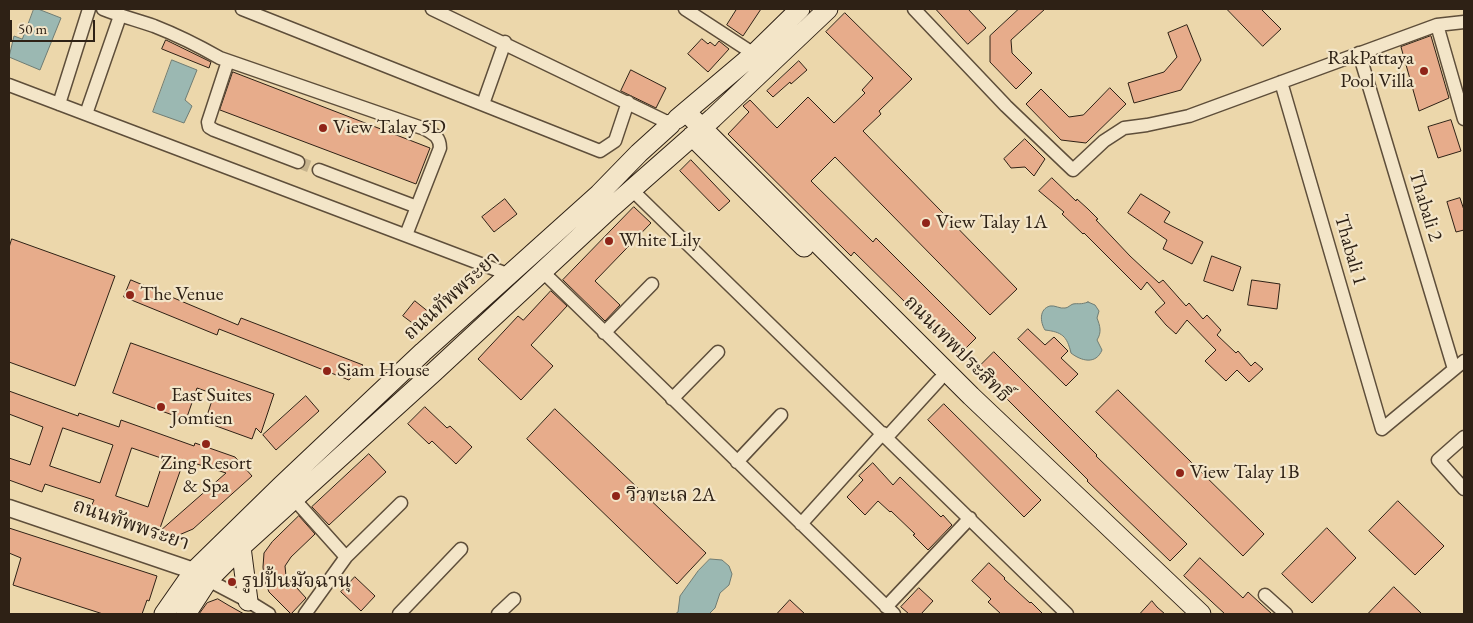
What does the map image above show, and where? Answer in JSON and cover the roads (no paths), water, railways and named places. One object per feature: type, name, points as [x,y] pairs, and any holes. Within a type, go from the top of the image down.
[{"type":"main road","name":"ถนนทัพพระยา","points":[[201,575],[241,547],[288,493],[423,352],[599,194],[639,153],[754,54],[800,9]]},
{"type":"main road","name":"ถนนทัพพระยา","points":[[201,575],[288,493],[543,272],[612,207],[773,63],[828,9]]},
{"type":"main road","name":"ถนนเทพประสิทธิ์","points":[[678,118],[697,132],[1201,614]]},
{"type":"main road","name":"ถนนเทพประสิทธิ์","points":[[697,132],[939,380],[1184,614]]},
{"type":"main road","points":[[241,547],[248,601]]},
{"type":"main road","points":[[164,614],[201,575]]},
{"type":"main road","points":[[186,614],[201,575]]},
{"type":"street","points":[[59,104],[89,9]]},
{"type":"street","points":[[103,9],[153,26],[189,41],[228,61],[435,134],[440,142],[440,148],[406,235]]},
{"type":"street","points":[[242,9],[600,150],[615,141],[628,102]]},
{"type":"street","points":[[432,9],[628,102],[678,118]]},
{"type":"street","points":[[685,9],[754,54]]},
{"type":"street","points":[[914,9],[1006,106],[1073,170],[1104,141],[1124,128],[1189,116],[1437,25],[1464,22]]},
{"type":"street","points":[[86,114],[120,16]]},
{"type":"street","points":[[1437,25],[1464,119]]},
{"type":"street","points":[[483,104],[505,42]]},
{"type":"street","name":"Thabali 2","points":[[1359,53],[1459,365]]},
{"type":"street","points":[[228,61],[208,122],[210,127],[298,162]]},
{"type":"street","name":"Thabali 1","points":[[1281,82],[1382,430],[1459,365]]},
{"type":"street","points":[[9,85],[510,275]]},
{"type":"street","points":[[319,170],[417,207]]},
{"type":"street","points":[[632,190],[970,518],[1058,611]]},
{"type":"street","points":[[543,272],[890,611],[970,518]]},
{"type":"street","points":[[604,333],[652,284]]},
{"type":"street","points":[[672,399],[718,352]]},
{"type":"street","points":[[800,524],[939,380]]},
{"type":"street","points":[[737,462],[781,415]]},
{"type":"street","points":[[1464,437],[1438,460],[1464,489]]},
{"type":"street","points":[[288,493],[346,557]]},
{"type":"street","points":[[305,614],[346,557],[401,503]]},
{"type":"street","name":"ถนนทัพพระยา","points":[[9,508],[201,575]]},
{"type":"street","points":[[399,614],[462,549]]},
{"type":"street","points":[[201,575],[268,614]]},
{"type":"street","points":[[1266,595],[1286,614]]},
{"type":"street","points":[[498,614],[514,599]]},
{"type":"water","points":[[34,9],[61,18],[40,70],[9,57],[14,36],[22,39]]},
{"type":"water","points":[[172,60],[197,70],[185,100],[192,106],[184,123],[153,112]]},
{"type":"water","points":[[1088,302],[1095,305],[1099,311],[1097,318],[1100,332],[1097,340],[1102,350],[1096,358],[1084,360],[1071,353],[1068,343],[1063,336],[1056,332],[1045,330],[1041,320],[1042,313],[1050,306],[1067,308],[1073,304]]},
{"type":"water","points":[[710,559],[722,560],[729,566],[732,574],[729,585],[720,593],[715,608],[709,614],[675,614],[678,612],[680,596],[698,571]]},
{"type":"tunnel","points":[[298,162],[319,170]]},
{"type":"place","name":"RakPattaya Pool Villa","points":[[1424,71]]},
{"type":"place","name":"View Talay 5D","points":[[323,128]]},
{"type":"place","name":"View Talay 1A","points":[[926,223]]},
{"type":"place","name":"White Lily","points":[[609,241]]},
{"type":"place","name":"The Venue","points":[[130,295]]},
{"type":"place","name":"Siam House","points":[[327,371]]},
{"type":"place","name":"East Suites Jomtien","points":[[161,407]]},
{"type":"place","name":"Zing Resort & Spa","points":[[206,444]]},
{"type":"place","name":"View Talay 1B","points":[[1180,473]]},
{"type":"place","name":"วิวทะเล 2A","points":[[616,496]]},
{"type":"place","name":"รูปปั้นมัจฉานุ","points":[[232,582]]}]
